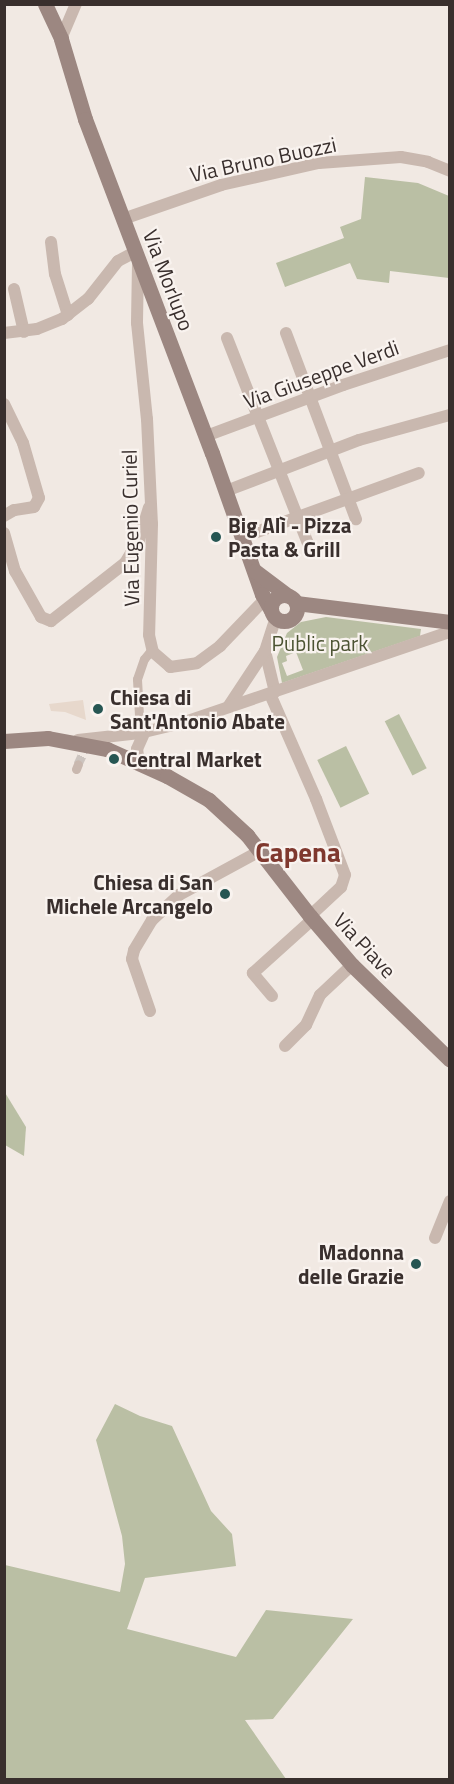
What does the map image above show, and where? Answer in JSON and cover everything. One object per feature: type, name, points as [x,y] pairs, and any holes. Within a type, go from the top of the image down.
[{"type":"main road","name":"Via Morlupo","points":[[45,4],[61,39],[81,109],[271,609]]},
{"type":"main road","points":[[255,571],[291,599],[296,611],[292,618],[284,621],[271,609],[275,598],[291,599],[450,622]]},
{"type":"main road","name":"Via Piave","points":[[4,741],[44,738],[70,741],[85,748],[115,752],[209,800],[237,824],[311,918],[352,965],[450,1060]]},
{"type":"street","points":[[61,39],[76,4]]},
{"type":"street","name":"Via Bruno Buozzi","points":[[123,219],[220,185],[319,164],[401,157],[428,162],[450,171]]},
{"type":"street","points":[[51,242],[55,274],[68,315]]},
{"type":"street","points":[[4,333],[24,332],[46,326],[68,315],[88,299],[118,261],[137,256]]},
{"type":"street","name":"Via Eugenio Curiel","points":[[137,256],[136,318],[147,419],[152,524],[149,635],[152,649]]},
{"type":"street","points":[[14,289],[24,332]]},
{"type":"street","points":[[286,333],[356,519]]},
{"type":"street","points":[[227,338],[309,546]]},
{"type":"street","name":"Via Giuseppe Verdi","points":[[206,436],[310,397],[450,350]]},
{"type":"street","points":[[4,405],[23,442],[39,498],[34,507],[14,510],[4,516]]},
{"type":"street","points":[[226,491],[370,437],[450,415]]},
{"type":"street","points":[[243,537],[419,473]]},
{"type":"street","points":[[4,533],[15,571],[41,617],[51,621],[125,563],[139,540],[150,504]]},
{"type":"street","points":[[139,763],[137,749],[142,733],[137,679],[144,659],[152,649],[159,660],[170,667],[197,663],[271,609]]},
{"type":"street","points":[[271,609],[266,651],[273,693],[345,875],[341,887],[248,977],[272,996]]},
{"type":"street","points":[[70,741],[142,733],[194,720],[450,632]]},
{"type":"street","points":[[228,707],[266,651]]},
{"type":"street","points":[[243,683],[254,699]]},
{"type":"street","points":[[150,1011],[132,959],[134,950],[152,920],[179,895],[260,851]]},
{"type":"street","points":[[285,1046],[306,1025],[320,995],[352,965]]},
{"type":"street","points":[[435,1238],[450,1201]]},
{"type":"green space","points":[[365,177],[418,183],[449,196],[449,278],[390,271],[389,283],[357,279],[350,263],[285,287],[276,263],[344,238],[340,227],[361,219]]},
{"type":"green space","name":"Public park","points":[[326,617],[421,629],[420,636],[282,683],[277,657],[287,633],[301,622]],"holes":[[[296,652],[303,670],[287,676],[282,663],[287,661],[286,656]]]},
{"type":"green space","points":[[399,714],[427,768],[412,776],[385,721]]},
{"type":"green space","points":[[346,746],[369,794],[340,808],[317,760]]},
{"type":"green space","points":[[4,1091],[26,1127],[24,1156],[5,1145]]},
{"type":"green space","points":[[115,1404],[140,1416],[172,1426],[211,1511],[232,1534],[236,1566],[145,1578],[127,1629],[236,1657],[266,1610],[353,1619],[273,1719],[245,1720],[286,1779],[5,1779],[5,1565],[120,1592],[125,1564],[122,1536],[96,1440]]},
{"type":"shaded area","points":[[83,700],[86,720],[65,712],[51,711],[49,704]]},
{"type":"tunnel","points":[[78,764],[84,751]]},
{"type":"place","name":"Big Alì - Pizza Pasta & Grill","points":[[216,537]]},
{"type":"place","name":"Chiesa di Sant'Antonio Abate","points":[[98,709]]},
{"type":"place","name":"Central Market","points":[[114,759]]},
{"type":"place","name":"Chiesa di San Michele Arcangelo","points":[[225,894]]},
{"type":"place","name":"Madonna delle Grazie","points":[[416,1264]]},
{"type":"district","name":"Capena","points":[[298,852]]}]
